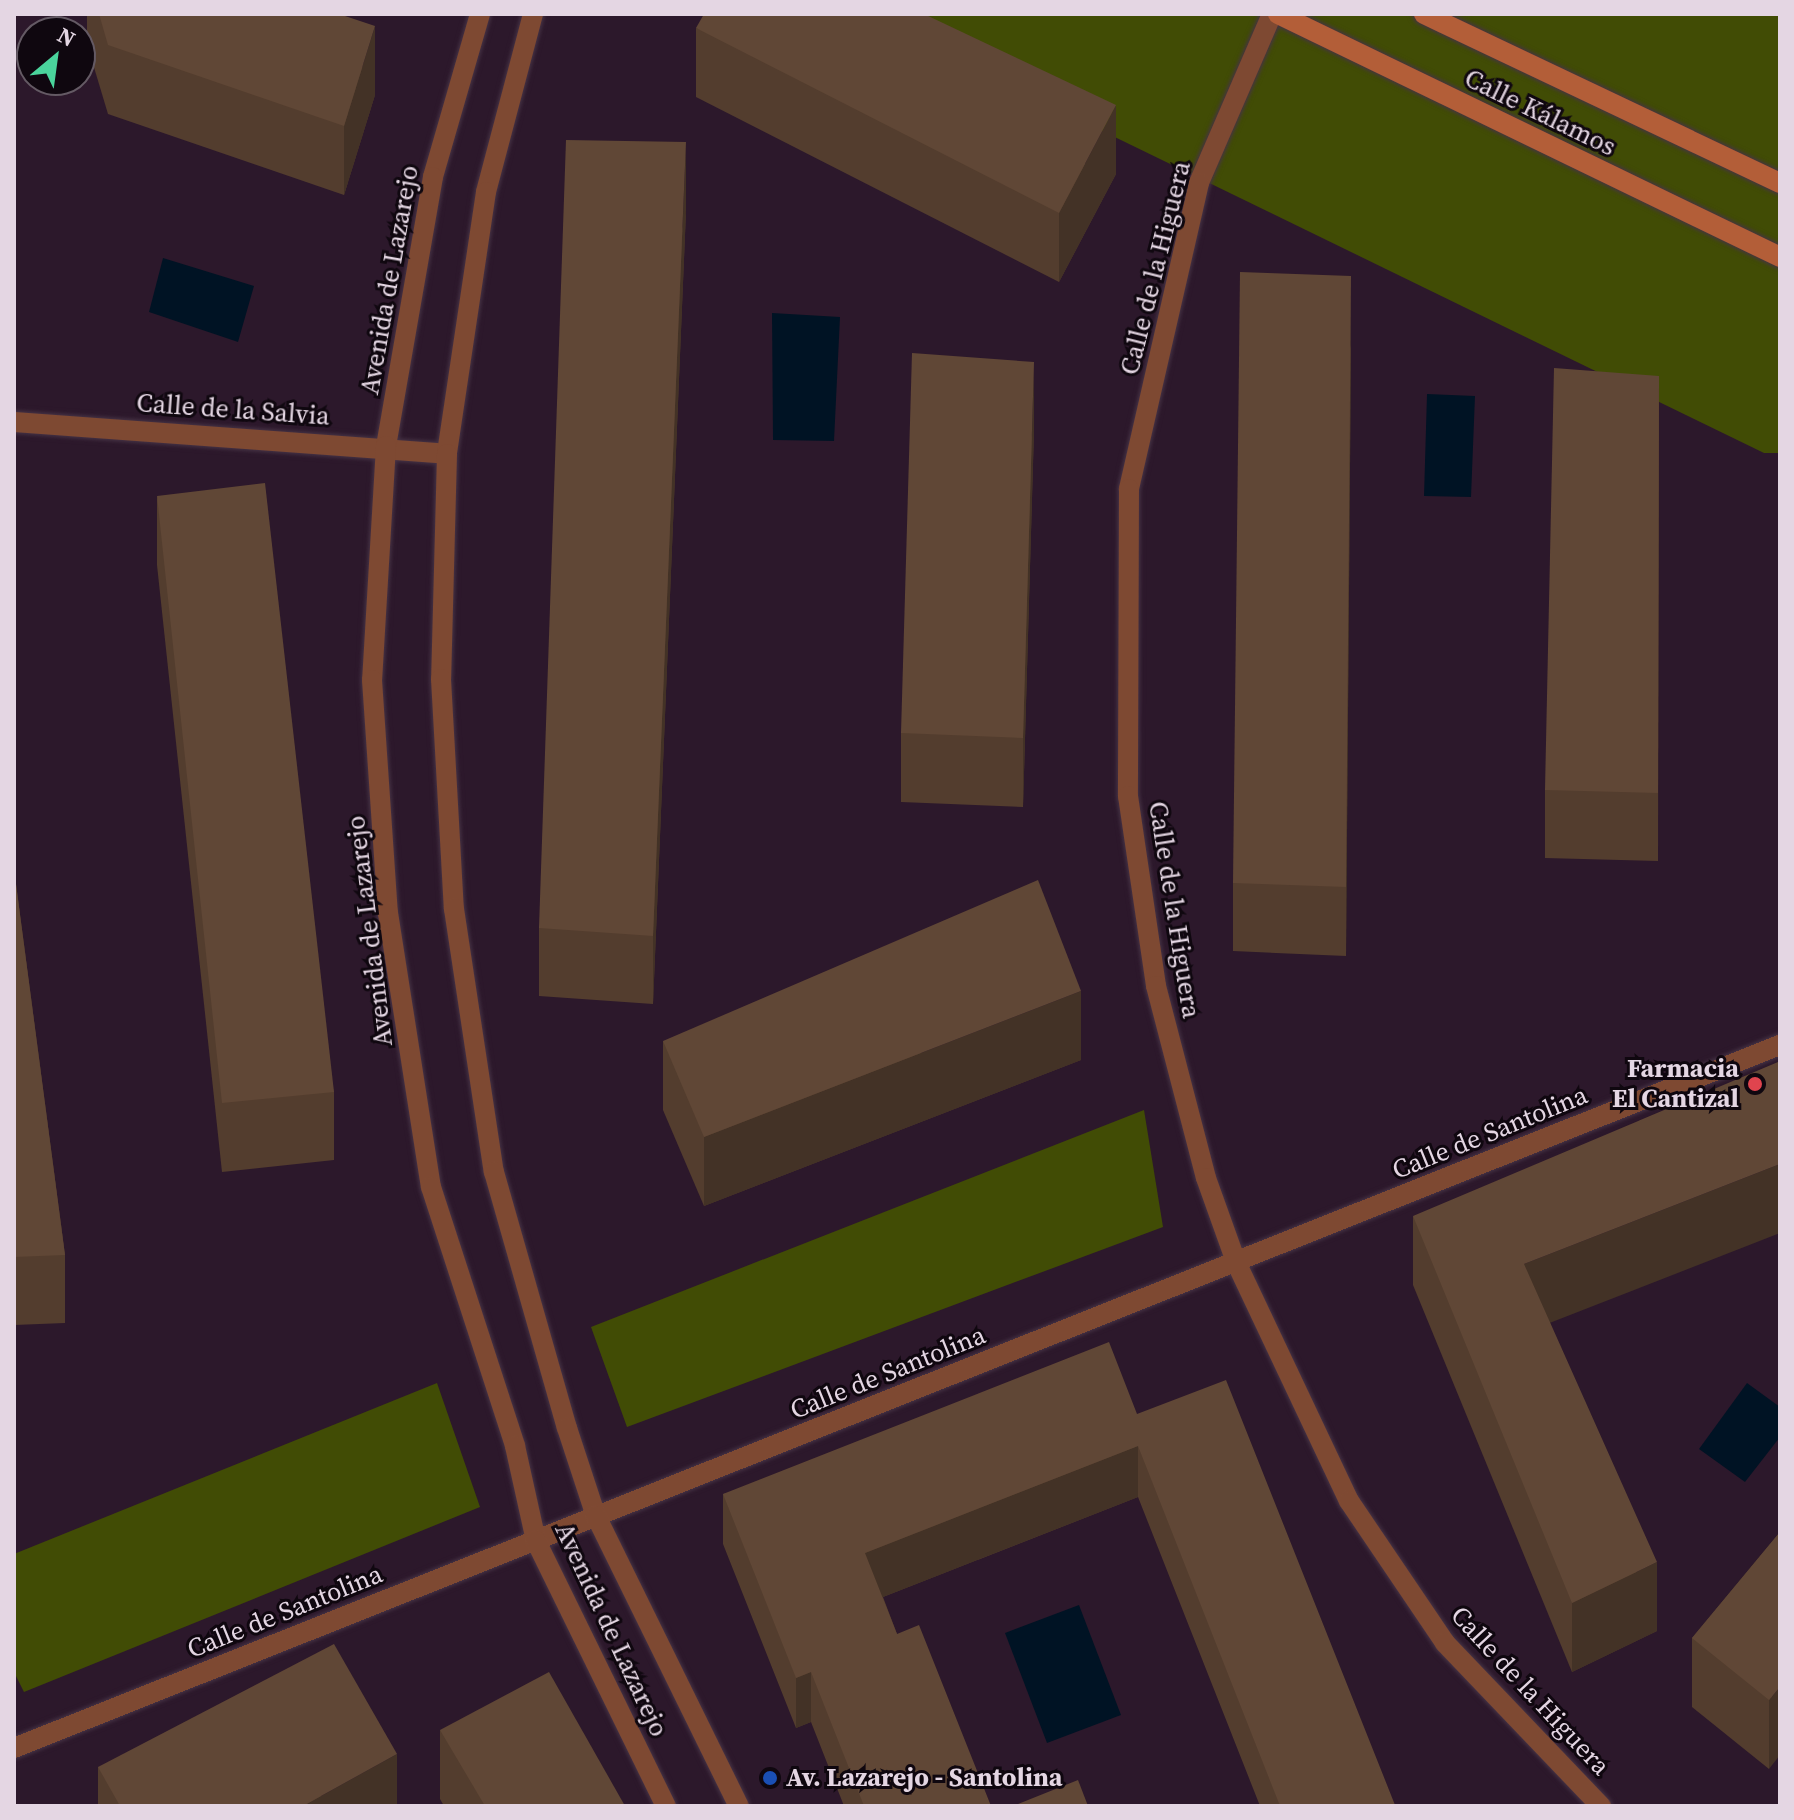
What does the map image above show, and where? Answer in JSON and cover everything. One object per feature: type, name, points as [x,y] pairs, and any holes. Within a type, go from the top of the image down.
[{"type":"main road","name":"Calle Kálamos","points":[[1278,14],[1780,257]]},
{"type":"main road","name":"Calle Kálamos","points":[[1424,14],[1780,183]]},
{"type":"street","name":"Avenida de Lazarejo","points":[[480,14],[433,177],[386,446],[372,680],[388,913],[431,1187],[515,1446],[536,1541],[666,1806]]},
{"type":"street","name":"Avenida de Lazarejo","points":[[533,14],[486,192],[447,454],[441,679],[454,909],[494,1172],[596,1516],[739,1806]]},
{"type":"street","name":"Calle de la Higuera","points":[[1272,14],[1199,183],[1129,489],[1131,812],[1156,986],[1206,1178],[1236,1262],[1358,1514],[1445,1643],[1601,1806]]},
{"type":"street","name":"Calle de la Salvia","points":[[14,422],[386,446],[447,454]]},
{"type":"street","name":"Calle de Santolina","points":[[14,1748],[1780,1045]]},
{"type":"green space","points":[[862,14],[1780,14],[1780,453],[1764,453]]},
{"type":"green space","points":[[1144,1110],[1163,1227],[627,1427],[591,1327]]},
{"type":"green space","points":[[437,1383],[480,1507],[24,1692],[14,1672],[14,1554]]},
{"type":"water","points":[[163,258],[254,286],[238,342],[149,312]]},
{"type":"water","points":[[772,313],[840,317],[834,441],[773,440]]},
{"type":"water","points":[[1427,394],[1475,396],[1471,497],[1424,496]]},
{"type":"water","points":[[1747,1383],[1780,1407],[1780,1437],[1745,1482],[1699,1449]]},
{"type":"water","points":[[1079,1605],[1121,1715],[1047,1743],[1005,1633]]},
{"type":"building","points":[[99,14],[339,14],[375,26],[344,126],[108,45]]},
{"type":"building","points":[[704,14],[924,14],[1116,105],[1059,213],[696,28]]},
{"type":"building","points":[[566,140],[686,142],[653,936],[539,928]]},
{"type":"building","points":[[1240,272],[1351,276],[1346,887],[1233,883]]},
{"type":"building","points":[[912,353],[1034,362],[1023,738],[901,733]]},
{"type":"building","points":[[1554,368],[1659,376],[1658,793],[1545,790]]},
{"type":"building","points":[[265,483],[334,1092],[222,1103],[157,496]]},
{"type":"building","points":[[14,869],[65,1255],[14,1257]]},
{"type":"building","points":[[1038,880],[1081,991],[704,1137],[663,1041]]},
{"type":"building","points":[[1778,1062],[1780,1164],[1524,1264],[1657,1562],[1572,1603],[1413,1216]]},
{"type":"building","points":[[1109,1342],[1137,1414],[1226,1380],[1395,1805],[1280,1806],[1138,1446],[865,1553],[897,1634],[919,1625],[991,1806],[864,1806],[811,1672],[796,1678],[723,1494]]},
{"type":"building","points":[[1780,1532],[1780,1687],[1769,1700],[1692,1638]]},
{"type":"building","points":[[334,1644],[397,1754],[303,1806],[120,1806],[98,1767]]},
{"type":"building","points":[[549,1672],[625,1806],[485,1806],[440,1730]]},
{"type":"building","points":[[1078,1780],[1088,1806],[1013,1806]]},
{"type":"place","name":"Farmacia El Cantizal","points":[[1755,1084]]},
{"type":"place","name":"Av. Lazarejo - Santolina","points":[[770,1778]]}]
